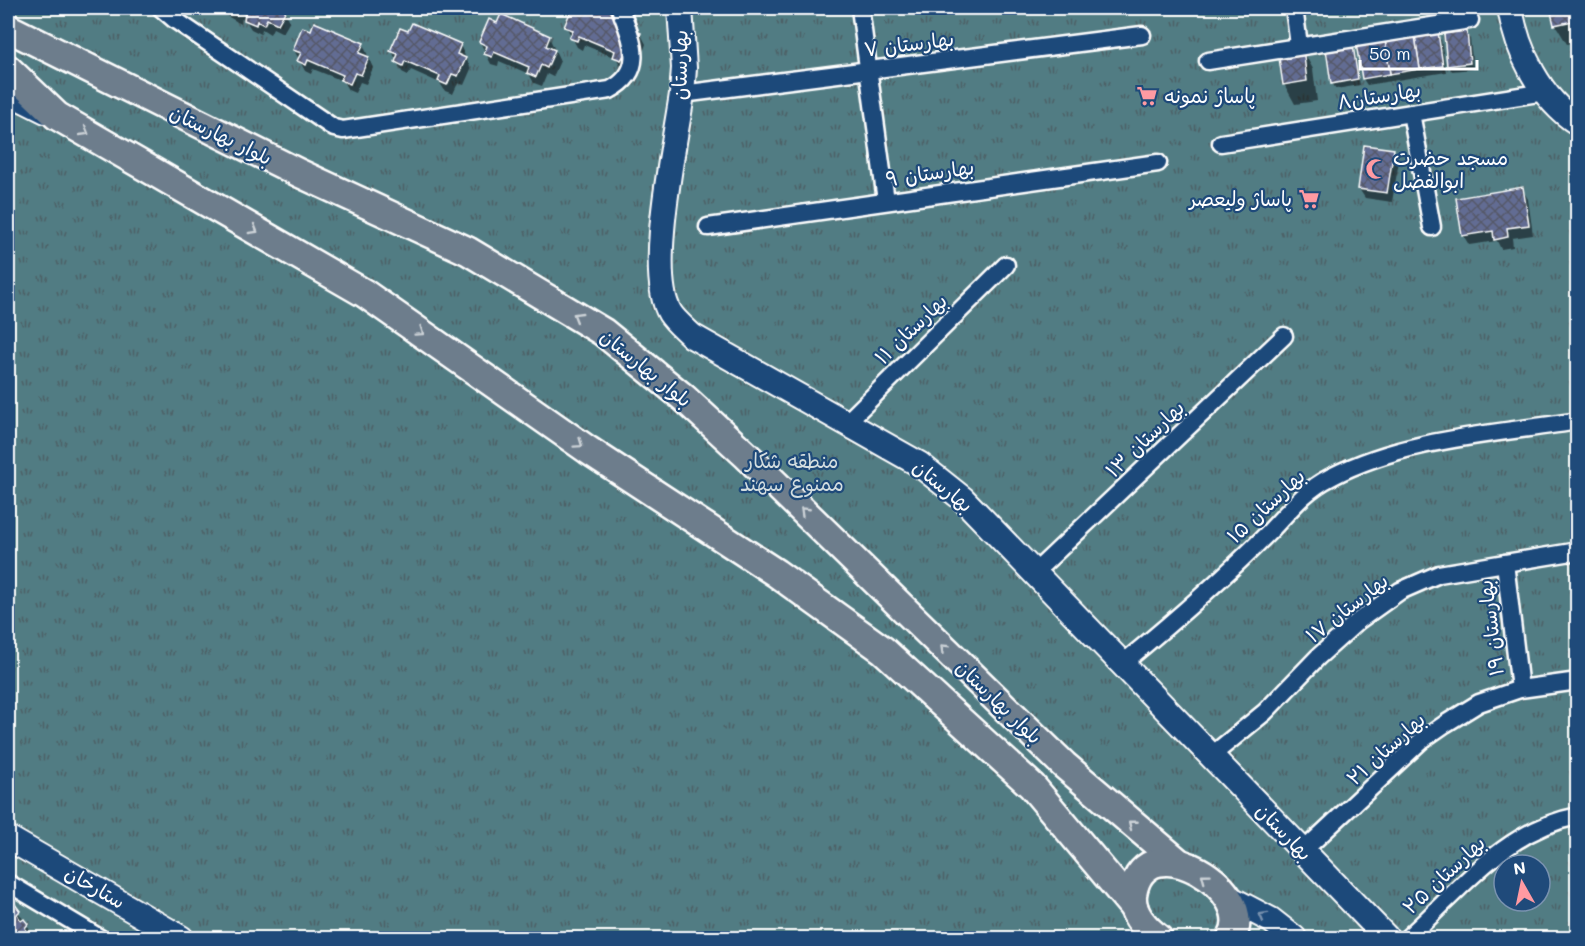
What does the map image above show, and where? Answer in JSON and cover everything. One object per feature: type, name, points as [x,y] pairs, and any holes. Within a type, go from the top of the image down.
[{"type":"main road","name":"بلوار بهارستان","points":[[8,28],[298,173],[468,251],[603,332],[684,398],[747,456],[1064,765],[1177,861],[1207,877],[1229,898]]},
{"type":"main road","name":"بلوار بهارستان","points":[[8,69],[57,116],[364,293],[588,450],[776,573],[883,650],[1032,786],[1134,908],[1146,928],[1158,939]]},
{"type":"main road","points":[[1134,908],[1132,895],[1135,883],[1142,872],[1158,862],[1177,861]]},
{"type":"main road","points":[[1229,898],[1236,922],[1232,937]]},
{"type":"street","points":[[161,8],[175,20],[334,128],[343,130],[610,90],[620,85],[631,70],[634,59],[633,44],[620,8]]},
{"type":"street","name":"بهارستان","points":[[680,8],[683,48],[682,94],[660,253],[661,286],[670,312],[692,336],[919,464],[963,499],[1387,939]]},
{"type":"street","points":[[860,8],[886,201]]},
{"type":"street","points":[[1294,8],[1299,45]]},
{"type":"street","points":[[1510,8],[1528,64],[1545,92],[1578,123]]},
{"type":"street","points":[[1208,61],[1470,20]]},
{"type":"street","name":"بهارستان ۷","points":[[682,94],[1142,35]]},
{"type":"street","points":[[8,92],[57,116]]},
{"type":"street","name":"بهارستان۸","points":[[1221,142],[1545,92]]},
{"type":"street","points":[[1412,113],[1432,227]]},
{"type":"street","name":"بهارستان ۹","points":[[708,227],[1158,163]]},
{"type":"street","name":"بهارستان ۱۱","points":[[846,423],[1006,265]]},
{"type":"street","name":"بهارستان ۱۳","points":[[1034,573],[1284,336]]},
{"type":"street","name":"بهارستان ۱۵","points":[[1122,664],[1270,530],[1307,492],[1329,477],[1399,450],[1578,421]]},
{"type":"street","name":"بهارستان ۱۷","points":[[1210,756],[1265,711],[1318,657],[1358,621],[1400,591],[1439,574],[1578,551]]},
{"type":"street","name":"بهارستان ۱۹","points":[[1505,563],[1520,689]]},
{"type":"street","name":"بهارستان ۲۱","points":[[1303,851],[1422,740],[1479,703],[1520,689],[1578,681]]},
{"type":"street","name":"بهارستان ۲۵","points":[[1407,939],[1503,848],[1534,831],[1578,816]]},
{"type":"street","name":"ستارخان","points":[[8,838],[181,939]]},
{"type":"street","points":[[8,883],[100,939]]},
{"type":"street","points":[[1229,898],[1270,920],[1294,939]]},
{"type":"green space","name":"منطقه شکار ممنوع سهند","points":[[8,8],[1577,8],[1577,938],[8,938]]},
{"type":"building","points":[[221,8],[281,8],[286,10],[278,24],[267,19],[264,25],[257,21],[256,25],[244,20],[245,14],[237,10],[236,15]]},
{"type":"building","points":[[572,8],[606,8],[635,20],[631,30],[641,33],[633,55],[627,50],[621,60],[613,57],[615,51],[579,36],[577,41],[569,38],[573,30],[564,27]]},
{"type":"building","points":[[1550,8],[1578,8],[1578,20],[1554,25]]},
{"type":"building","points":[[501,14],[550,36],[546,46],[555,50],[547,68],[541,65],[536,77],[527,73],[529,67],[494,52],[492,57],[484,54],[487,46],[479,42],[489,19],[497,23]]},
{"type":"building","points":[[314,22],[364,43],[359,53],[369,57],[361,75],[355,73],[350,84],[340,80],[343,75],[308,60],[306,65],[297,61],[301,53],[293,50],[302,27],[311,30]]},
{"type":"building","points":[[412,23],[461,44],[457,54],[466,58],[458,76],[452,74],[447,85],[438,81],[440,76],[405,61],[403,66],[395,62],[398,54],[390,51],[400,28],[408,31]]},
{"type":"building","points":[[1467,31],[1470,63],[1447,66],[1444,34]]},
{"type":"building","points":[[1438,32],[1443,66],[1420,69],[1415,36]]},
{"type":"building","points":[[1415,36],[1420,69],[1390,74],[1385,40]]},
{"type":"building","points":[[1385,40],[1390,74],[1362,79],[1356,44]]},
{"type":"building","points":[[1353,45],[1358,79],[1331,84],[1326,49]]},
{"type":"building","points":[[1303,48],[1307,81],[1283,85],[1278,51]]},
{"type":"building","name":"مسجد حضرت ابوالفضل","points":[[1364,145],[1394,149],[1387,193],[1358,189]]},
{"type":"building","points":[[1523,187],[1529,225],[1507,228],[1508,237],[1494,240],[1493,231],[1462,236],[1456,198]]},
{"type":"building","points":[[14,903],[20,911],[17,914],[21,921],[24,919],[28,924],[25,928],[28,933],[21,938],[8,938],[8,908]]},
{"type":"place","name":"پاساژ نمونه","points":[[1147,96]]},
{"type":"place","name":"مسجد حضرت ابوالفضل","points":[[1376,169]]},
{"type":"place","name":"پاساژ ولیعصر","points":[[1309,199]]}]
